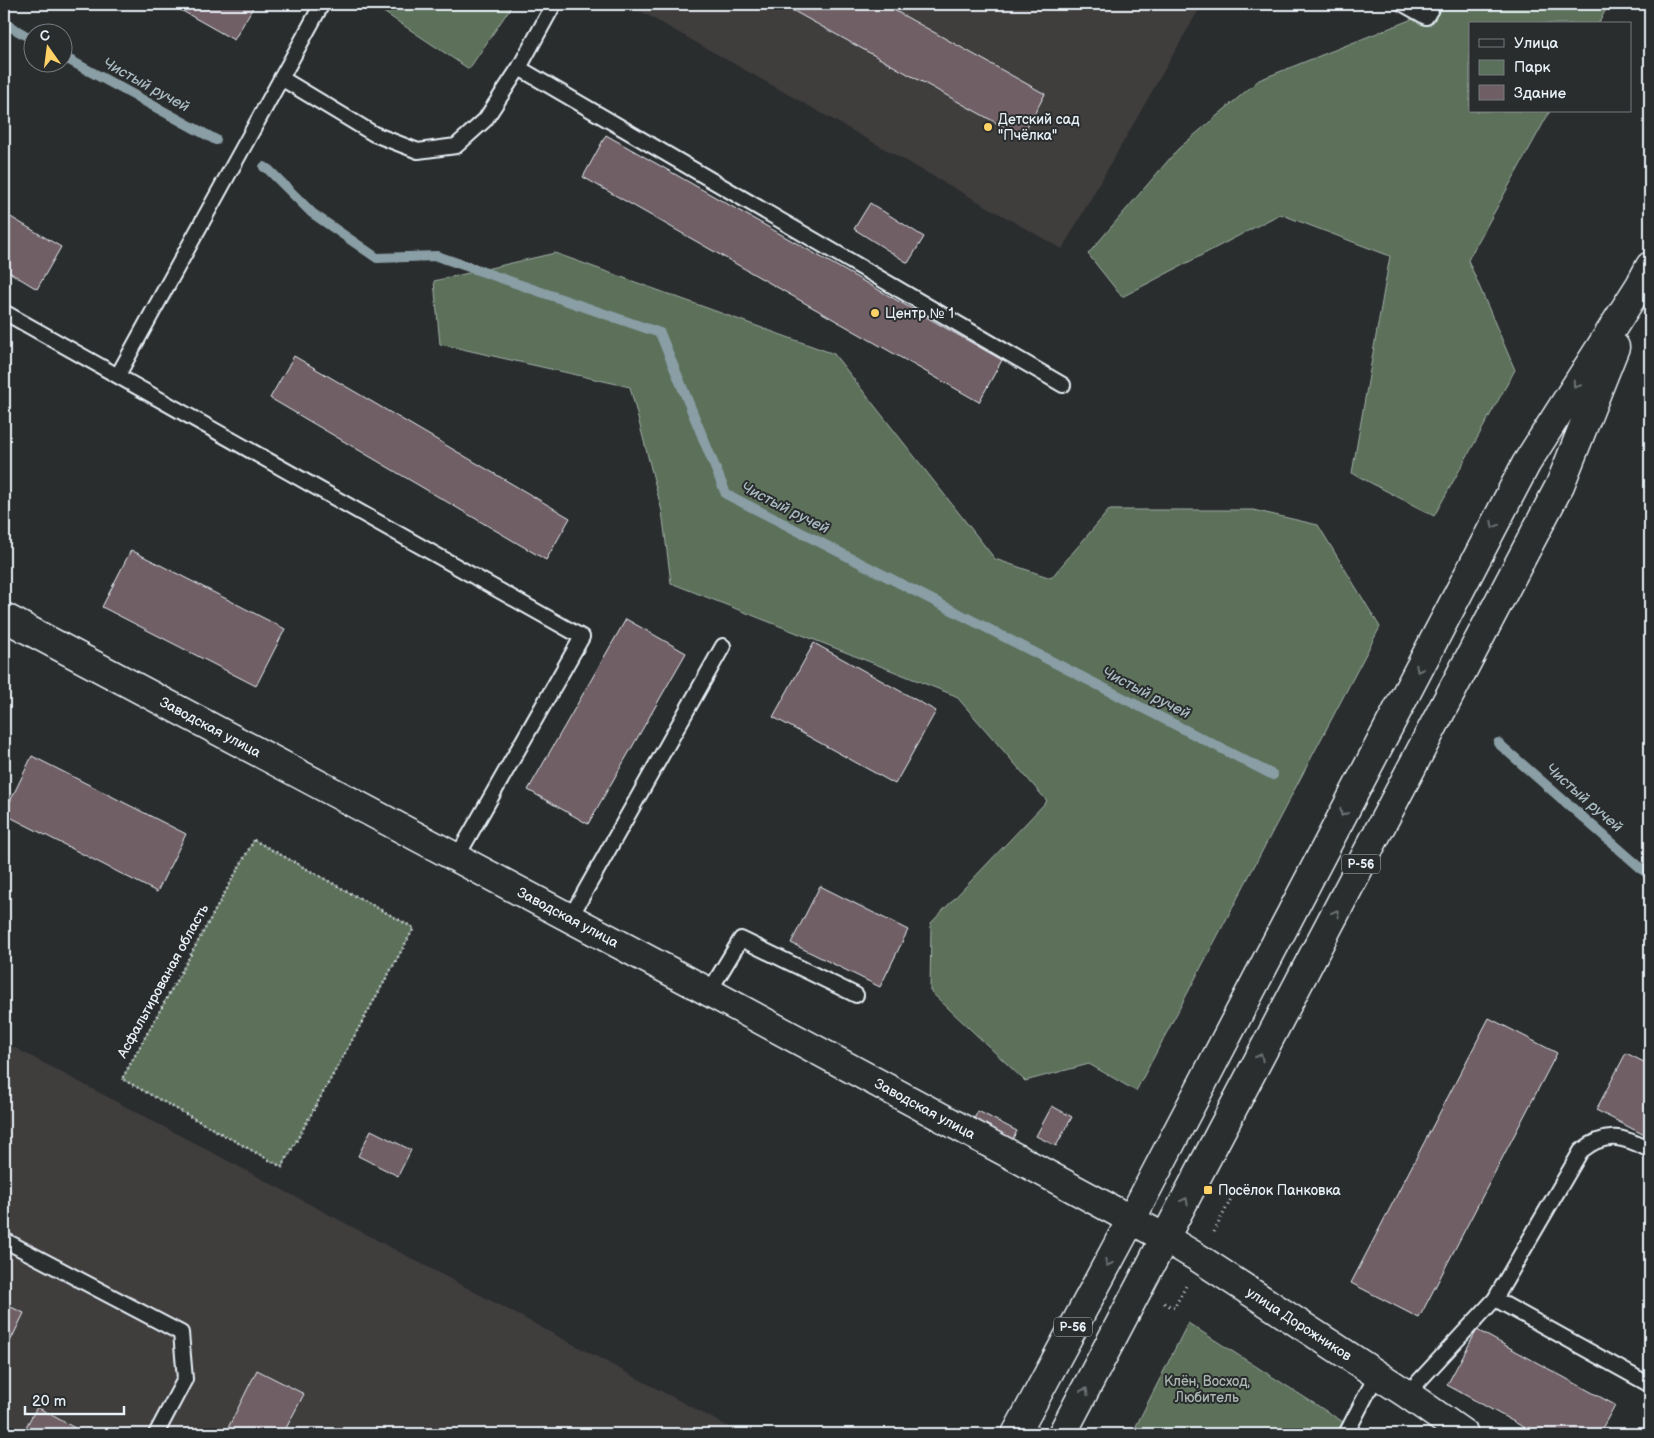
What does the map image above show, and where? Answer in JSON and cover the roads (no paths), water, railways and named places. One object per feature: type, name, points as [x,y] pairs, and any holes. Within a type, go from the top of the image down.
[{"type":"main road","name":"Р-56","points":[[1016,1434],[1131,1220],[1526,464],[1645,276]]},
{"type":"main road","name":"Р-56","points":[[1062,1434],[1560,485],[1645,276]]},
{"type":"main road","name":"Заводская улица","points":[[4,617],[457,857],[1131,1220]]},
{"type":"main road","name":"улица Дорожников","points":[[1131,1220],[1200,1259],[1377,1374],[1464,1434]]},
{"type":"lane","points":[[118,376],[322,4]]},
{"type":"lane","points":[[281,78],[374,134],[418,151],[456,146],[485,120],[519,68],[554,4]]},
{"type":"lane","points":[[1403,4],[1426,17],[1434,4]]},
{"type":"lane","points":[[519,68],[1063,385]]},
{"type":"lane","points":[[4,312],[582,637],[457,857]]},
{"type":"lane","points":[[570,918],[724,646]]},
{"type":"lane","points":[[709,992],[741,939],[856,995]]},
{"type":"lane","points":[[1407,1394],[1495,1299],[1580,1151],[1592,1142],[1605,1137],[1632,1140],[1650,1150]]},
{"type":"lane","points":[[4,1240],[181,1333],[185,1379],[156,1434]]},
{"type":"lane","points":[[1495,1299],[1650,1385]]},
{"type":"lane","points":[[1346,1434],[1377,1374]]},
{"type":"waterway","name":"Чистый ручей","points":[[4,23],[22,33]]},
{"type":"waterway","name":"Чистый ручей","points":[[72,61],[216,140]]},
{"type":"waterway","name":"Чистый ручей","points":[[264,167],[312,213],[377,258],[437,256],[660,333],[726,494],[1273,775]]},
{"type":"waterway","name":"Чистый ручей","points":[[1498,743],[1650,876]]},
{"type":"place","name":"Детский сад \"Пчёлка\"","points":[[988,127]]},
{"type":"place","name":"Центр № 1","points":[[875,313]]},
{"type":"place","name":"Посёлок Панковка","points":[[1208,1190]]},
{"type":"park label","name":"Клён, Восход, Любитель","points":[[1207,1389]]}]
